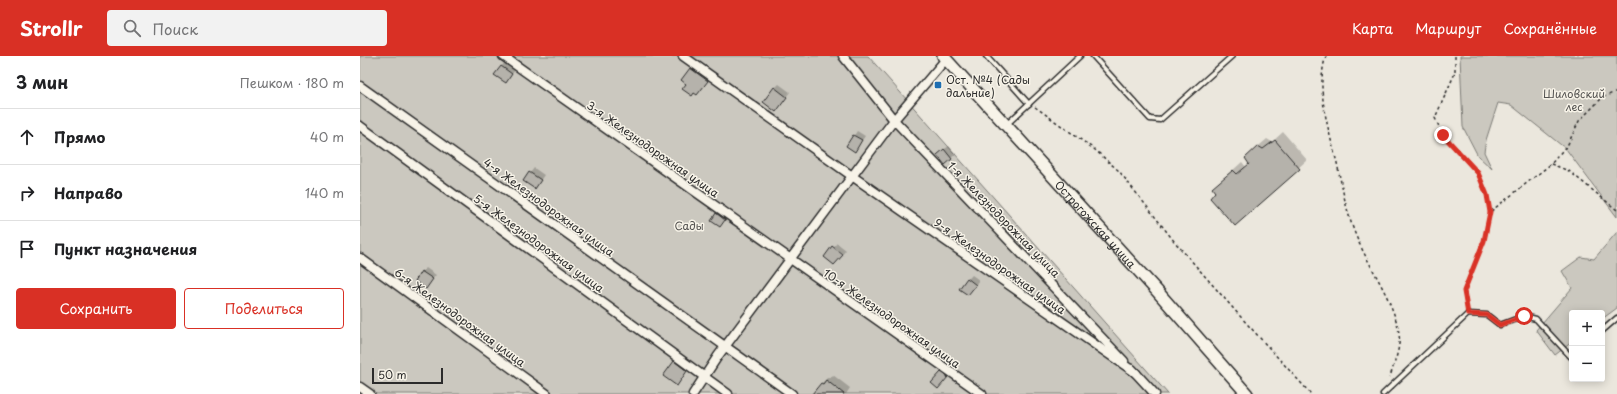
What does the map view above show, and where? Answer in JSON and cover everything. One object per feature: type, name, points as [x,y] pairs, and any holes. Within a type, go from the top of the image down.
[{"type":"street","name":"3-я Железнодорожная улица","points":[[503,56],[790,259]]},
{"type":"street","name":"9-я Железнодорожная улица","points":[[683,56],[852,176],[1136,373]]},
{"type":"street","name":"1-я Железнодорожная улица","points":[[843,56],[894,120],[1136,373],[1154,394]]},
{"type":"street","points":[[693,394],[725,347],[894,120],[945,58]]},
{"type":"street","name":"Острогожская улица","points":[[945,58],[1157,291],[1247,394]]},
{"type":"street","name":"4-я Железнодорожная улица","points":[[360,86],[792,394]]},
{"type":"street","name":"5-я Железнодорожная улица","points":[[360,126],[728,394]]},
{"type":"street","name":"6-я Железнодорожная улица","points":[[360,258],[547,394]]},
{"type":"street","name":"10-я Железнодорожная улица","points":[[790,259],[982,394]]},
{"type":"street","points":[[360,387],[370,394]]},
{"type":"lane","points":[[986,56],[1029,104]]},
{"type":"lane","points":[[1006,125],[1080,56]]},
{"type":"lane","points":[[1093,56],[1150,119],[1160,120],[1232,56]]},
{"type":"lane","points":[[1385,394],[1468,314],[1487,315],[1500,325],[1524,316],[1536,319],[1569,355]]},
{"type":"lane","points":[[1605,328],[1617,318]]},
{"type":"path","points":[[1326,56],[1322,69],[1322,85],[1326,114],[1350,220],[1361,247],[1382,287],[1399,334],[1398,351],[1385,394]]},
{"type":"path","points":[[1455,56],[1455,73],[1435,118],[1443,135],[1478,173],[1487,195],[1490,212],[1484,241],[1464,291],[1468,314]]},
{"type":"path","points":[[1490,212],[1551,164],[1568,144],[1579,121],[1602,98],[1617,91]]},
{"type":"path","points":[[1029,104],[1039,109],[1069,130],[1119,171],[1174,241],[1239,315],[1312,394]]},
{"type":"path","points":[[1551,164],[1569,171],[1617,210]]},
{"type":"green space","name":"Сады","points":[[360,56],[868,56],[1168,394],[360,394]]},
{"type":"green space","name":"Шиловский лес","points":[[1460,56],[1617,56],[1617,217],[1566,149],[1511,105],[1498,103],[1486,140],[1484,152],[1492,169],[1478,156],[1463,127]]},
{"type":"green space","points":[[1617,232],[1617,308],[1605,317],[1605,310],[1569,310],[1569,344],[1555,355],[1536,330],[1572,288],[1562,271],[1581,257],[1594,259]]},
{"type":"building","points":[[501,66],[512,74],[506,83],[494,75]]},
{"type":"building","points":[[690,68],[708,81],[697,95],[694,93],[692,96],[682,89],[686,84],[681,80]]},
{"type":"building","points":[[774,87],[787,97],[776,112],[763,102]]},
{"type":"building","points":[[853,135],[862,140],[855,152],[846,146]]},
{"type":"building","points":[[1275,140],[1300,169],[1235,226],[1210,198],[1215,192],[1212,188],[1233,170],[1237,174],[1249,164],[1245,158],[1258,146],[1263,149]]},
{"type":"building","points":[[944,149],[952,159],[945,165],[937,155]]},
{"type":"building","points":[[529,172],[541,180],[535,189],[523,181]]},
{"type":"building","points":[[716,213],[725,220],[720,227],[711,221]]},
{"type":"building","points":[[832,246],[843,255],[834,265],[824,257]]},
{"type":"building","points":[[421,271],[433,279],[426,289],[415,281]]},
{"type":"building","points":[[967,278],[976,285],[968,295],[959,289]]},
{"type":"building","points":[[674,361],[687,371],[677,386],[663,376]]},
{"type":"building","points":[[941,372],[948,377],[938,389],[931,383]]},
{"type":"building","points":[[826,380],[844,394],[812,394],[821,383],[823,384]]},
{"type":"place","name":"Ост. №4 (Сады дальние)","points":[[938,85]]},
{"type":"route","points":[[1443,135],[1478,173],[1487,195],[1490,212],[1484,241],[1464,291],[1468,314],[1487,315],[1500,325],[1524,316]]}]
